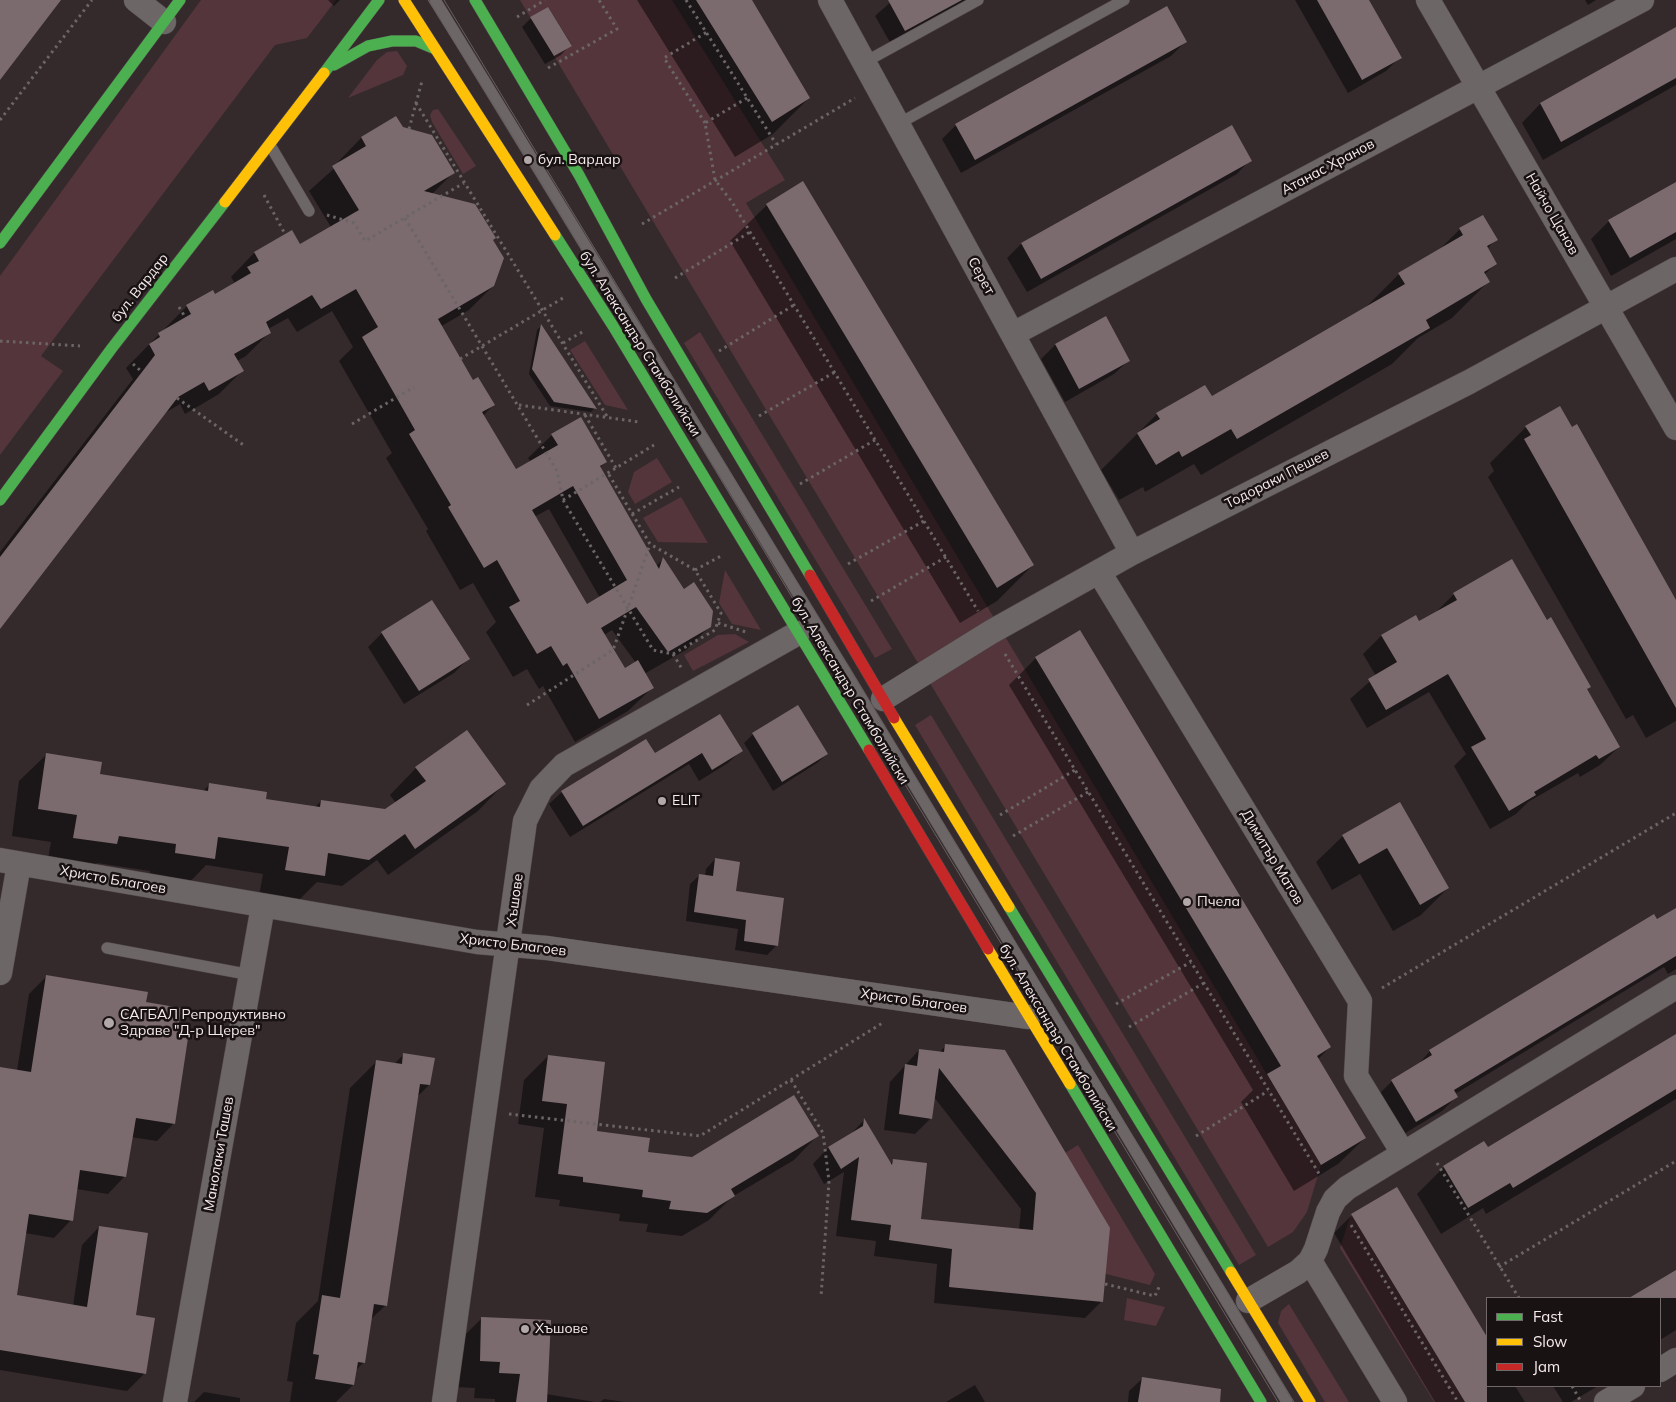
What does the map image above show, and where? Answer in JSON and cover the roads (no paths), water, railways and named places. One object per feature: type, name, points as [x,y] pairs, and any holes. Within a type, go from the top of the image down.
[{"type":"street","points":[[136,0],[164,22]]},
{"type":"street","points":[[0,244],[180,0]]},
{"type":"street","name":"бул. Вардар","points":[[0,500],[112,348],[379,0]]},
{"type":"street","name":"бул. Александър Стамболийски","points":[[404,0],[612,326],[1262,1402]]},
{"type":"street","name":"бул. Александър Стамболийски","points":[[475,0],[579,175],[646,299],[883,699],[1310,1402]]},
{"type":"street","name":"Серет","points":[[830,0],[1132,552]]},
{"type":"street","name":"Найчо Цанов","points":[[1428,0],[1676,428]]},
{"type":"street","name":"Атанас Хранов","points":[[1013,334],[1642,0]]},
{"type":"street","points":[[327,69],[368,46],[392,41],[416,42],[435,50]]},
{"type":"street","name":"Тодораки Пешев","points":[[883,699],[991,632],[1132,552],[1469,382],[1676,269]]},
{"type":"street","name":"Димитър Матов","points":[[1099,572],[1360,1001],[1356,1076],[1403,1153]]},
{"type":"street","name":"Хъшове","points":[[444,1402],[525,821],[541,789],[564,765],[798,633]]},
{"type":"street","points":[[0,973],[9,862]]},
{"type":"street","name":"Христо Благоев","points":[[9,862],[477,942],[547,948],[1028,1017]]},
{"type":"street","name":"Манолаки Ташев","points":[[175,1402],[263,906]]},
{"type":"street","points":[[1248,1301],[1298,1272],[1310,1261],[1328,1212],[1335,1199],[1347,1188],[1676,988]]},
{"type":"street","points":[[1310,1261],[1395,1402]]},
{"type":"street","points":[[1661,1369],[1676,1360]]},
{"type":"street","points":[[1606,1402],[1631,1387]]},
{"type":"lane","points":[[435,0],[834,652],[1287,1402]]},
{"type":"lane","points":[[865,62],[978,0]]},
{"type":"lane","points":[[898,124],[1124,0]]},
{"type":"lane","points":[[270,144],[309,211]]},
{"type":"lane","points":[[107,948],[251,975]]},
{"type":"tram line","points":[[428,0],[528,160],[1278,1402]]},
{"type":"tram line","points":[[444,0],[1294,1402]]},
{"type":"place","name":"бул. Вардар","points":[[528,160]]},
{"type":"place","name":"ELIT","points":[[662,801]]},
{"type":"place","name":"Пчела","points":[[1187,902]]},
{"type":"place","name":"САГБАЛ Репродуктивно Здраве \"Д-р Щерев\"","points":[[109,1023]]},
{"type":"place","name":"Хъшове","points":[[525,1329]]}]
